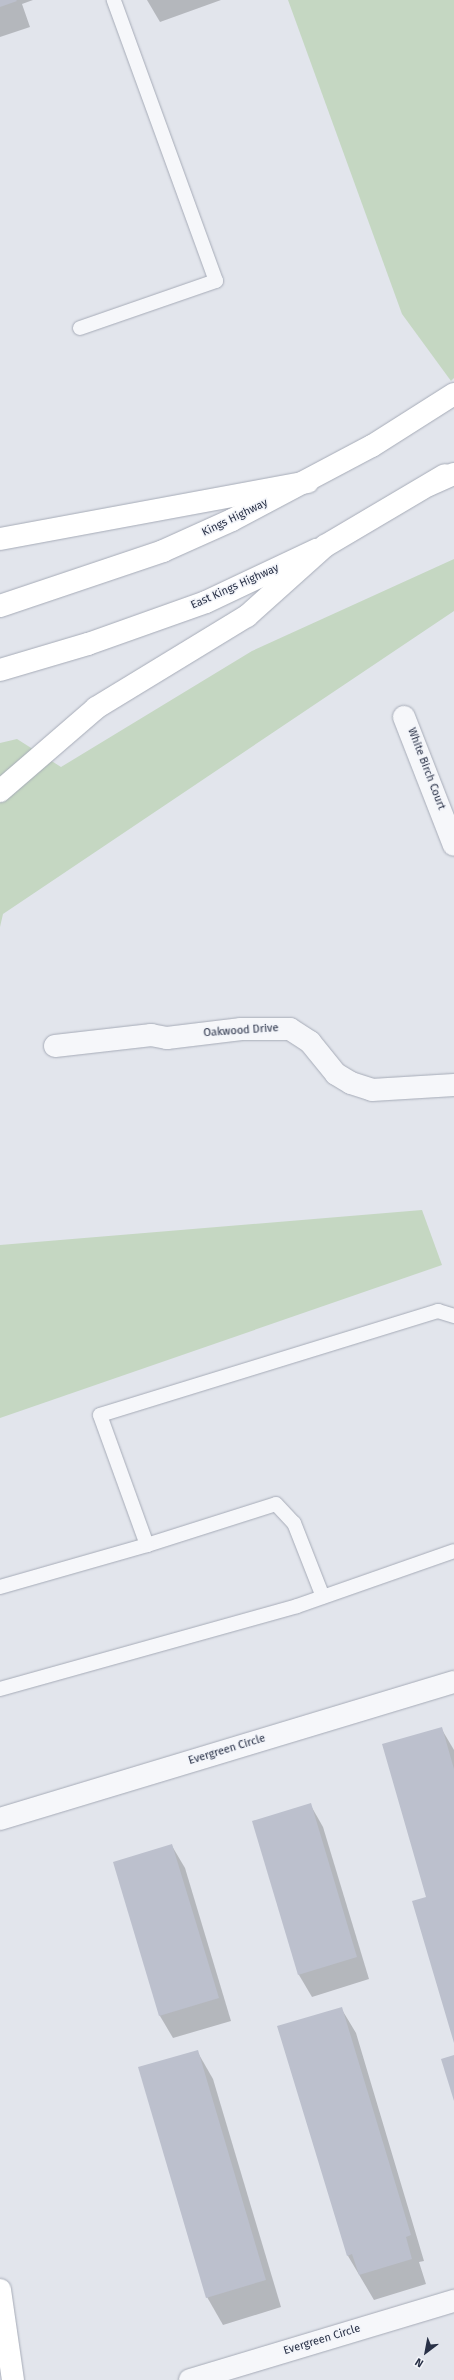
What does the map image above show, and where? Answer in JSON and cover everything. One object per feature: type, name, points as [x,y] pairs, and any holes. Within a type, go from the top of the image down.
[{"type":"main road","name":"Kings Highway","points":[[0,606],[163,551],[308,482],[454,394]]},
{"type":"main road","name":"East Kings Highway","points":[[0,670],[88,644],[198,604],[325,546],[454,469]]},
{"type":"main road","points":[[429,485],[454,474]]},
{"type":"main road","points":[[0,538],[308,482]]},
{"type":"main road","points":[[0,790],[96,708],[247,616],[325,546]]},
{"type":"main road","points":[[0,2290],[14,2379]]},
{"type":"street","name":"White Birch Court","points":[[404,717],[454,845]]},
{"type":"street","name":"Oakwood Drive","points":[[55,1046],[151,1035],[166,1038],[241,1029],[290,1029],[310,1042],[336,1074],[351,1083],[372,1090],[454,1085]]},
{"type":"street","name":"Evergreen Circle","points":[[0,1819],[454,1682]]},
{"type":"street","name":"Evergreen Circle","points":[[190,2380],[454,2301]]},
{"type":"lane","points":[[80,328],[216,281],[114,0]]},
{"type":"lane","points":[[147,1545],[100,1415],[438,1311],[454,1316]]},
{"type":"lane","points":[[0,1587],[147,1545],[276,1504],[294,1523],[323,1597]]},
{"type":"lane","points":[[0,1688],[323,1597],[454,1551]]},
{"type":"green space","points":[[288,0],[454,0],[454,378],[451,381],[402,314]]},
{"type":"green space","points":[[454,559],[454,611],[3,914],[0,927],[0,743],[17,739],[61,767],[252,651]]},
{"type":"green space","points":[[422,1210],[442,1265],[0,1418],[0,1245]]},
{"type":"building","points":[[0,0],[16,0],[17,1],[0,7]]},
{"type":"building","points":[[442,1727],[454,1769],[454,2043],[412,1901],[426,1897],[382,1744]]},
{"type":"building","points":[[311,1803],[357,1957],[298,1975],[252,1821]]},
{"type":"building","points":[[172,1844],[219,1998],[159,2016],[113,1862]]},
{"type":"building","points":[[342,2007],[411,2235],[406,2237],[412,2259],[359,2275],[352,2254],[347,2256],[277,2026]]},
{"type":"building","points":[[198,2050],[266,2280],[206,2298],[138,2067]]},
{"type":"building","points":[[454,2055],[454,2101],[441,2059]]}]
